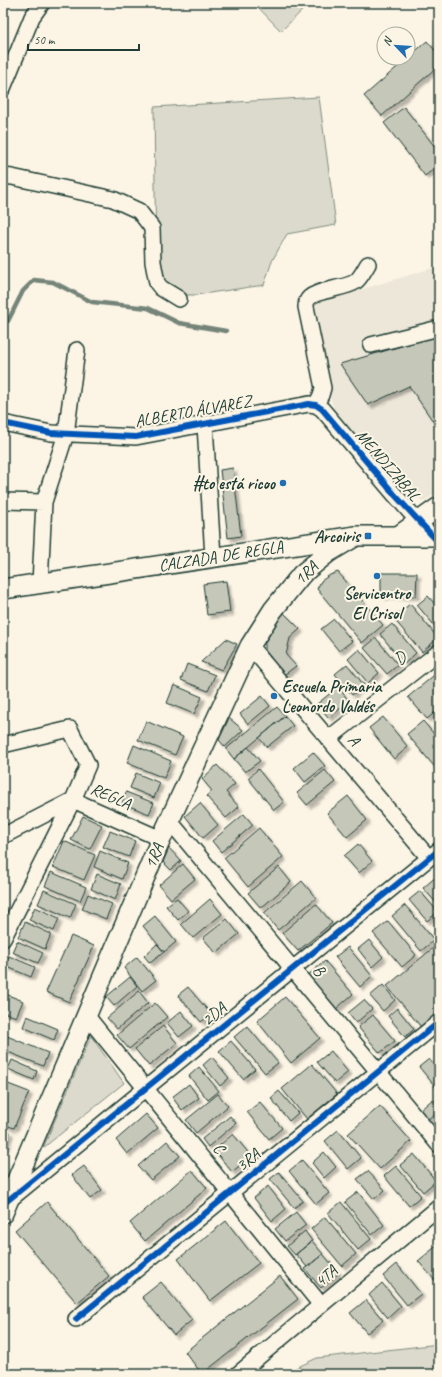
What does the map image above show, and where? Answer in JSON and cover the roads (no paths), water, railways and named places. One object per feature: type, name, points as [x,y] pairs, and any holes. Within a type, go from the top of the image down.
[{"type":"main road","points":[[398,536],[439,507]]},
{"type":"main road","name":"CALZADA DE REGLA","points":[[3,590],[356,536],[437,538]]},
{"type":"main road","name":"1RA","points":[[5,1207],[161,838],[250,646],[273,610],[302,574],[329,552],[356,536]]},
{"type":"street","points":[[3,88],[32,16],[42,3]]},
{"type":"street","points":[[3,176],[114,199],[139,211],[152,228],[153,262],[156,283],[161,288],[179,299]]},
{"type":"street","points":[[316,405],[323,388],[306,307],[307,301],[310,297],[318,293],[357,281],[368,264]]},
{"type":"street","points":[[370,345],[439,328]]},
{"type":"street","points":[[40,584],[44,502],[66,434],[77,350]]},
{"type":"street","name":"ALBERTO ÁLVAREZ","points":[[3,423],[50,433],[136,437],[309,404],[316,405]]},
{"type":"street","name":"MENDIZABAL","points":[[316,405],[322,409],[418,521],[437,538]]},
{"type":"street","points":[[205,424],[213,558]]},
{"type":"street","points":[[3,500],[44,502]]},
{"type":"street","name":"A","points":[[250,646],[328,739],[434,854]]},
{"type":"street","name":"D","points":[[328,739],[439,652]]},
{"type":"street","points":[[3,745],[70,729],[88,765],[73,800],[3,940]]},
{"type":"street","name":"REGLA","points":[[3,836],[73,800],[161,838]]},
{"type":"street","name":"B","points":[[169,820],[439,1145]]},
{"type":"street","name":"2DA","points":[[5,1207],[146,1088],[434,854]]},
{"type":"street","name":"C","points":[[86,1015],[321,1305]]},
{"type":"street","name":"3RA","points":[[76,1319],[439,1022]]},
{"type":"street","name":"4TA","points":[[238,1374],[439,1207]]},
{"type":"waterway","points":[[3,322],[8,321],[23,291],[34,280],[53,282],[92,302],[148,308],[179,323],[226,331]]},
{"type":"place","name":"#to está ricoo","points":[[283,483]]},
{"type":"place","name":"Arcoiris","points":[[368,536]]},
{"type":"place","name":"Servicentro El Crisol","points":[[377,576]]},
{"type":"place","name":"Escuela Primaria Leonordo Valdés","points":[[274,696]]}]
